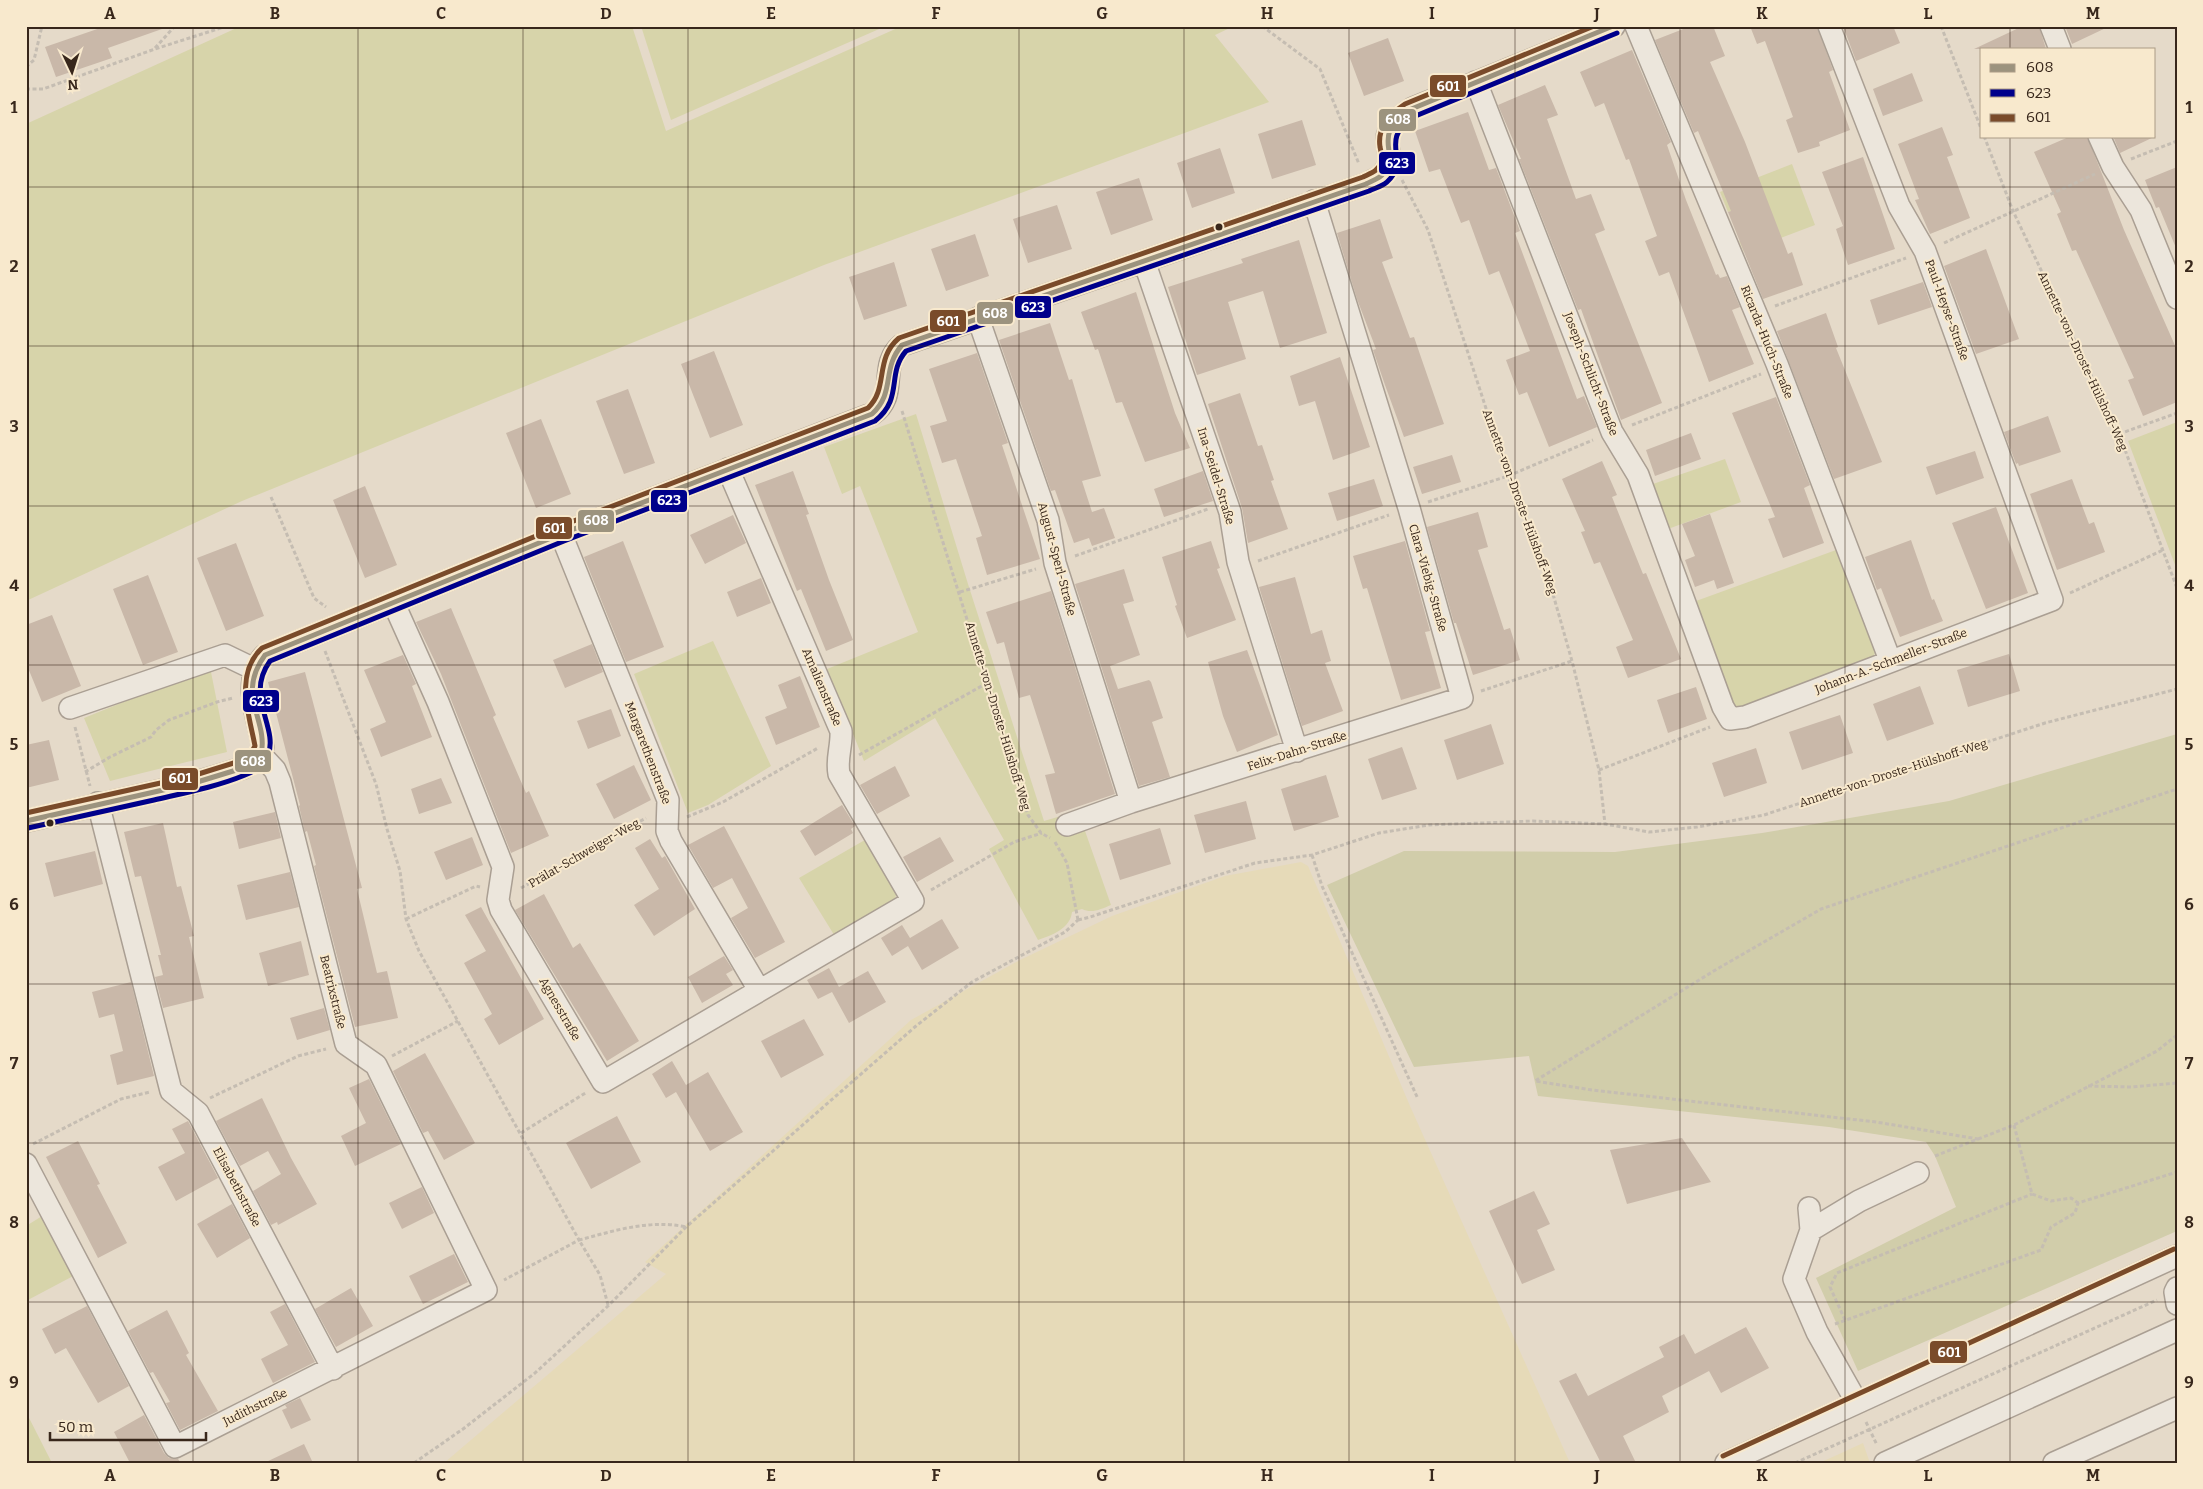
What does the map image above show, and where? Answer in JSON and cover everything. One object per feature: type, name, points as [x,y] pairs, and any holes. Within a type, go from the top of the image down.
[{"type":"street","points":[[26,820],[194,782],[243,768],[261,755],[263,746],[253,694],[254,669],[265,655],[394,604],[561,534],[872,414],[884,404],[888,392],[888,369],[896,350],[902,345],[1366,184],[1382,176],[1390,163],[1387,137],[1393,124],[1402,114],[1614,26]]},
{"type":"street","name":"Ricarda-Huch-Straße","points":[[1636,26],[1777,364],[1890,660]]},
{"type":"street","name":"Paul-Heyse-Straße","points":[[1829,26],[1899,206],[1925,251],[2052,600]]},
{"type":"street","points":[[2050,26],[2060,48]]},
{"type":"street","name":"Joseph-Schlicht-Straße","points":[[1476,82],[1612,432],[1638,475],[1723,707],[1730,720]]},
{"type":"street","points":[[2100,138],[2113,167],[2141,210],[2177,298]]},
{"type":"street","name":"Clara-Viebig-Straße","points":[[1314,201],[1409,508],[1462,698]]},
{"type":"street","name":"Ina-Seidel-Straße","points":[[1144,261],[1227,502],[1238,562],[1297,751]]},
{"type":"street","name":"August-Sperl-Straße","points":[[978,318],[1048,520],[1055,563],[1131,802]]},
{"type":"street","name":"Amalienstraße","points":[[728,469],[841,731],[839,774],[913,900]]},
{"type":"street","name":"Margarethenstraße","points":[[561,534],[668,800],[667,831],[671,841],[759,990]]},
{"type":"street","name":"Johann-A.-Schmeller-Straße","points":[[1730,720],[1745,718],[1890,660],[2052,600]]},
{"type":"street","name":"Agnesstraße","points":[[394,604],[438,702],[503,867],[498,900],[501,910],[603,1082]]},
{"type":"street","points":[[70,708],[224,655],[254,669]]},
{"type":"street","name":"Felix-Dahn-Straße","points":[[1067,825],[1131,802],[1462,698]]},
{"type":"street","name":"Beatrixstraße","points":[[261,755],[275,770],[280,782],[346,1044],[376,1065],[486,1290]]},
{"type":"street","name":"Elisabethstraße","points":[[98,803],[171,1090],[198,1113],[333,1369]]},
{"type":"street","points":[[603,1082],[913,900]]},
{"type":"street","name":"Judithstraße","points":[[28,1155],[175,1447],[333,1369],[486,1290]]},
{"type":"street","points":[[1811,1230],[1859,1201],[1918,1173]]},
{"type":"street","points":[[1809,1208],[1811,1230],[1794,1279],[1817,1332],[1856,1401]]},
{"type":"street","points":[[1726,1463],[1856,1401],[2177,1256]]},
{"type":"street","points":[[1885,1462],[2177,1330]]},
{"type":"street","points":[[2054,1463],[2177,1408]]},
{"type":"path","points":[[26,67],[34,60],[42,26]]},
{"type":"path","points":[[155,49],[175,26]]},
{"type":"path","points":[[26,89],[43,89],[155,49],[227,26]]},
{"type":"path","points":[[1262,26],[1320,69],[1366,184]]},
{"type":"path","points":[[1941,26],[1980,127]]},
{"type":"path","name":"Annette-von-Droste-Hülshoff-Weg","points":[[1985,138],[2013,212],[2118,434],[2177,588]]},
{"type":"path","points":[[1756,313],[1925,251],[2113,167],[2177,141]]},
{"type":"path","name":"Annette-von-Droste-Hülshoff-Weg","points":[[1390,163],[1407,187],[1428,230],[1508,476],[1545,566],[1572,661],[1599,770],[1605,824]]},
{"type":"path","points":[[1238,562],[1256,562],[1409,508],[1508,476],[1612,432],[1765,372],[1777,364]]},
{"type":"path","name":"Annette-von-Droste-Hülshoff-Weg","points":[[888,392],[904,414],[1028,815],[1041,833],[1053,840],[1067,863],[1078,920],[1255,863],[1312,855],[1379,832],[1429,825],[1533,821],[1605,824],[1648,832],[1697,827],[1764,815],[2046,724],[2177,689]]},
{"type":"path","points":[[2118,434],[2177,413]]},
{"type":"path","points":[[271,497],[314,598],[348,622]]},
{"type":"path","points":[[960,592],[1055,563],[1227,502]]},
{"type":"path","points":[[2052,600],[2162,550]]},
{"type":"path","points":[[318,634],[376,784],[400,871],[406,919],[419,951],[600,1275],[608,1306]]},
{"type":"path","points":[[1462,698],[1572,661]]},
{"type":"path","name":"Prälat-Schweiger-Weg","points":[[406,919],[476,886],[499,890],[521,888],[647,817],[688,817],[714,806],[816,748],[862,754],[987,683]]},
{"type":"path","points":[[70,708],[85,772],[110,757],[151,737],[156,730],[169,720],[217,702],[253,694]]},
{"type":"path","points":[[1599,770],[1730,720]]},
{"type":"path","points":[[1978,1140],[1876,1122],[1602,1092],[1535,1080],[1717,968],[1821,909],[2177,789]]},
{"type":"path","points":[[913,900],[1014,842],[1041,833]]},
{"type":"path","points":[[1312,855],[1322,886],[1418,1099]]},
{"type":"path","points":[[414,1463],[463,1429],[534,1373],[608,1306],[686,1227],[923,1020],[972,982],[1065,932],[1078,920]]},
{"type":"path","points":[[376,1065],[458,1021]]},
{"type":"path","points":[[1935,1156],[2014,1125],[2086,1086],[2158,1051],[2177,1035]]},
{"type":"path","points":[[183,1100],[205,1101],[298,1056],[346,1044]]},
{"type":"path","points":[[522,1133],[603,1082]]},
{"type":"path","points":[[2086,1086],[2130,1087],[2177,1083]]},
{"type":"path","points":[[28,1155],[121,1099],[152,1092]]},
{"type":"path","points":[[2014,1125],[2032,1194]]},
{"type":"path","points":[[1845,1320],[1830,1287],[1837,1273],[2032,1194],[2051,1201],[2070,1198],[2078,1203],[2177,1172]]},
{"type":"path","points":[[1817,1332],[1845,1320],[2040,1250],[2051,1227],[2075,1213],[2078,1203]]},
{"type":"path","points":[[486,1290],[579,1240],[630,1227],[667,1223],[686,1227]]},
{"type":"path","points":[[1795,1463],[2176,1295]]},
{"type":"path","points":[[1856,1401],[1885,1462]]},
{"type":"shaded area","points":[[241,26],[632,26],[666,131],[902,26],[1234,26],[1215,35],[1269,102],[824,265],[242,501],[26,601],[26,124]]},
{"type":"shaded area","points":[[641,26],[886,26],[671,120]]},
{"type":"shaded area","points":[[1792,164],[1815,225],[1744,252],[1739,241],[1777,227],[1765,198],[1728,212],[1720,192]]},
{"type":"shaded area","points":[[916,414],[1044,821],[1078,811],[1111,905],[1096,910],[1082,909],[1072,912],[1068,923],[1060,931],[1038,940],[989,849],[1004,840],[935,718],[864,761],[827,669],[918,632],[860,486],[842,494],[824,447]]},
{"type":"shaded area","points":[[2177,422],[2177,570],[2128,441]]},
{"type":"shaded area","points":[[1725,459],[1741,502],[1668,529],[1653,484]]},
{"type":"shaded area","points":[[1836,550],[1876,648],[1874,656],[1744,706],[1737,707],[1732,703],[1696,601]]},
{"type":"shaded area","points":[[713,641],[771,766],[708,805],[688,813],[634,674]]},
{"type":"shaded area","points":[[210,667],[227,752],[110,781],[84,718]]},
{"type":"shaded area","points":[[2177,734],[2177,1231],[1858,1371],[1816,1278],[1956,1207],[1935,1156],[1926,1142],[1829,1127],[1538,1096],[1529,1056],[1414,1067],[1327,885],[1404,851],[1615,852],[1762,833],[1949,801]]},
{"type":"shaded area","points":[[870,837],[897,891],[894,903],[836,938],[799,878]]},
{"type":"shaded area","points":[[1301,862],[1308,866],[1410,1106],[1570,1463],[444,1463],[666,1274],[645,1262],[911,1020],[1020,960],[1112,916],[1225,876]]},
{"type":"shaded area","points":[[47,1213],[77,1274],[26,1301],[26,1226]]},
{"type":"shaded area","points":[[26,1412],[52,1463],[26,1463]]},
{"type":"shaded area","points":[[1863,1443],[1870,1463],[1819,1463],[1837,1455]]},
{"type":"building","points":[[106,26],[162,26],[162,29],[108,48],[112,58],[56,77],[45,47]]},
{"type":"building","points":[[1691,26],[1713,26],[1725,56],[1710,62],[1745,142],[1788,254],[1792,252],[1803,285],[1763,299],[1728,212],[1731,211],[1698,131],[1694,133],[1655,40]]},
{"type":"building","points":[[1750,26],[1817,26],[1833,70],[1829,72],[1850,130],[1819,142],[1820,146],[1798,153],[1786,120],[1793,117],[1765,41],[1757,44]]},
{"type":"building","points":[[1843,26],[1893,26],[1900,43],[1856,61]]},
{"type":"building","points":[[2023,26],[2039,26],[2046,48],[1980,48],[1974,49]]},
{"type":"building","points":[[2065,26],[2110,26],[2072,44]]},
{"type":"building","points":[[1388,38],[1404,81],[1364,96],[1348,53]]},
{"type":"building","points":[[1632,50],[1671,142],[1667,145],[1686,200],[1716,275],[1718,274],[1720,278],[1727,276],[1740,307],[1732,310],[1754,364],[1709,382],[1669,272],[1659,276],[1645,241],[1657,236],[1629,159],[1626,160],[1604,103],[1595,107],[1580,72]]},
{"type":"building","points":[[1912,73],[1923,101],[1883,116],[1873,89]]},
{"type":"building","points":[[1545,85],[1558,115],[1547,119],[1576,199],[1591,194],[1605,230],[1595,234],[1662,403],[1621,420],[1581,309],[1578,310],[1519,159],[1521,159],[1498,105]]},
{"type":"building","points":[[1468,112],[1489,170],[1496,168],[1520,231],[1515,233],[1577,399],[1584,396],[1597,427],[1549,447],[1527,392],[1519,395],[1506,360],[1530,351],[1499,271],[1489,275],[1469,220],[1461,223],[1440,169],[1429,172],[1415,131]]},
{"type":"building","points":[[1302,120],[1316,165],[1272,179],[1258,134]]},
{"type":"building","points":[[1942,127],[1953,155],[1947,157],[1970,218],[1930,234],[1915,200],[1919,199],[1898,144]]},
{"type":"building","points":[[2066,138],[2088,138],[2124,230],[2177,350],[2177,402],[2143,416],[2128,380],[2134,378],[2076,250],[2072,251],[2057,214],[2061,212],[2034,152]]},
{"type":"building","points":[[2114,138],[2152,138],[2120,153]]},
{"type":"building","points":[[1220,148],[1235,193],[1192,208],[1177,163]]},
{"type":"building","points":[[1863,157],[1895,249],[1848,265],[1836,229],[1843,226],[1822,172]]},
{"type":"building","points":[[2177,167],[2176,248],[2159,207],[2156,208],[2145,180]]},
{"type":"building","points":[[1139,178],[1153,220],[1111,235],[1096,192]]},
{"type":"building","points":[[1057,205],[1072,249],[1028,263],[1013,219]]},
{"type":"building","points":[[1380,219],[1393,258],[1382,262],[1410,338],[1414,337],[1444,424],[1404,437],[1373,350],[1376,349],[1357,299],[1337,233]]},
{"type":"building","points":[[975,234],[989,276],[946,291],[931,249]]},
{"type":"building","points":[[1299,240],[1327,333],[1280,348],[1263,291],[1228,302],[1246,359],[1197,375],[1168,287],[1243,263],[1241,259]]},
{"type":"building","points":[[1986,249],[2019,339],[1976,354],[1944,266]]},
{"type":"building","points":[[894,262],[907,306],[864,320],[849,277]]},
{"type":"building","points":[[1923,282],[1932,307],[1878,325],[1870,300]]},
{"type":"building","points":[[1136,292],[1175,413],[1190,448],[1145,462],[1122,402],[1116,403],[1098,349],[1095,350],[1081,312]]},
{"type":"building","points":[[1826,313],[1838,347],[1836,348],[1882,462],[1834,479],[1777,331]]},
{"type":"building","points":[[1050,323],[1069,380],[1072,379],[1101,476],[1082,481],[1092,512],[1104,508],[1115,538],[1092,546],[1089,538],[1074,543],[1055,490],[1051,491],[999,340]]},
{"type":"building","points":[[714,351],[743,425],[710,438],[681,364]]},
{"type":"building","points":[[977,353],[1008,443],[1002,445],[1040,559],[987,575],[976,538],[982,536],[956,459],[942,463],[930,426],[947,421],[929,369]]},
{"type":"building","points":[[1340,357],[1370,447],[1333,460],[1315,401],[1299,406],[1290,376]]},
{"type":"building","points":[[628,389],[655,463],[624,474],[596,401]]},
{"type":"building","points":[[1240,393],[1258,446],[1262,445],[1274,480],[1271,481],[1288,529],[1248,543],[1242,508],[1208,404]]},
{"type":"building","points":[[1776,397],[1810,485],[1804,488],[1824,543],[1783,558],[1768,519],[1775,517],[1732,413]]},
{"type":"building","points":[[2048,416],[2061,452],[2019,466],[2018,463],[2016,464],[2004,432]]},
{"type":"building","points":[[541,419],[571,494],[536,508],[506,433]]},
{"type":"building","points":[[1691,433],[1701,459],[1655,476],[1646,450]]},
{"type":"building","points":[[1975,451],[1984,478],[1936,495],[1926,467]]},
{"type":"building","points":[[1452,455],[1461,482],[1422,494],[1413,467]]},
{"type":"building","points":[[1602,461],[1617,495],[1612,497],[1643,574],[1646,573],[1681,659],[1628,678],[1616,647],[1633,640],[1600,562],[1594,564],[1581,532],[1585,531],[1562,479]]},
{"type":"building","points":[[793,471],[809,514],[806,515],[829,580],[853,640],[826,651],[801,589],[797,591],[755,485]]},
{"type":"building","points":[[1203,471],[1213,501],[1164,517],[1154,489]]},
{"type":"building","points":[[1374,479],[1383,506],[1337,521],[1328,493]]},
{"type":"building","points":[[2072,479],[2089,524],[2094,522],[2105,552],[2057,570],[2030,494]]},
{"type":"building","points":[[365,486],[397,565],[365,578],[333,500]]},
{"type":"building","points":[[1996,507],[2028,593],[1986,609],[1952,523]]},
{"type":"building","points":[[1478,512],[1488,547],[1478,550],[1504,630],[1510,628],[1520,660],[1473,675],[1456,623],[1454,623],[1427,527]]},
{"type":"building","points":[[1710,514],[1734,583],[1717,589],[1714,580],[1695,587],[1685,560],[1695,556],[1682,524]]},
{"type":"building","points":[[733,515],[746,543],[705,564],[690,535]]},
{"type":"building","points":[[1911,540],[1932,600],[1934,599],[1943,621],[1900,637],[1881,588],[1877,590],[1865,557]]},
{"type":"building","points":[[623,541],[664,647],[626,662],[584,557]]},
{"type":"building","points":[[1211,541],[1220,568],[1217,569],[1236,620],[1187,638],[1175,606],[1177,605],[1162,557]]},
{"type":"building","points":[[1405,541],[1430,631],[1425,632],[1441,688],[1401,700],[1367,588],[1363,589],[1353,556]]},
{"type":"building","points":[[236,543],[264,616],[226,631],[197,558]]},
{"type":"building","points":[[1124,569],[1134,601],[1123,604],[1140,655],[1110,666],[1118,689],[1149,680],[1151,682],[1163,718],[1152,722],[1170,777],[1139,786],[1075,584]]},
{"type":"building","points":[[148,575],[178,652],[143,665],[113,589]]},
{"type":"building","points":[[1295,577],[1311,634],[1322,630],[1331,661],[1325,663],[1343,711],[1302,726],[1259,587]]},
{"type":"building","points":[[761,578],[771,603],[737,617],[727,592]]},
{"type":"building","points":[[1051,591],[1115,794],[1056,814],[1045,775],[1055,773],[1030,695],[1019,698],[1004,642],[997,644],[986,612]]},
{"type":"building","points":[[451,608],[496,715],[493,717],[526,793],[529,791],[549,836],[511,853],[441,674],[416,622]]},
{"type":"building","points":[[52,615],[81,686],[42,702],[26,663],[26,625]]},
{"type":"building","points":[[592,644],[603,672],[565,688],[553,660]]},
{"type":"building","points":[[1247,650],[1278,735],[1237,752],[1223,716],[1208,662]]},
{"type":"building","points":[[2009,654],[2020,691],[1968,707],[1957,670]]},
{"type":"building","points":[[403,655],[416,684],[412,686],[432,737],[381,757],[370,729],[386,722],[364,670]]},
{"type":"building","points":[[305,672],[362,888],[357,889],[377,973],[387,971],[398,1018],[355,1027],[314,866],[316,865],[307,831],[305,832],[300,805],[268,682]]},
{"type":"building","points":[[800,676],[820,727],[776,745],[765,717],[787,708],[778,685]]},
{"type":"building","points":[[1920,686],[1934,724],[1887,741],[1873,704]]},
{"type":"building","points":[[1696,687],[1707,719],[1668,733],[1657,700]]},
{"type":"building","points":[[611,709],[621,736],[588,749],[577,721]]},
{"type":"building","points":[[1840,715],[1853,753],[1802,770],[1789,732]]},
{"type":"building","points":[[1491,724],[1504,764],[1457,780],[1444,740]]},
{"type":"building","points":[[49,740],[59,780],[26,788],[26,745]]},
{"type":"building","points":[[1402,747],[1417,789],[1382,800],[1368,759]]},
{"type":"building","points":[[1756,748],[1767,783],[1724,797],[1712,763]]},
{"type":"building","points":[[634,765],[651,800],[614,819],[596,784]]},
{"type":"building","points":[[895,766],[910,796],[877,814],[860,785]]},
{"type":"building","points":[[1326,775],[1339,817],[1294,831],[1281,789]]},
{"type":"building","points":[[441,778],[452,803],[419,814],[411,789]]},
{"type":"building","points":[[1246,801],[1256,839],[1205,853],[1194,815]]},
{"type":"building","points":[[842,805],[855,826],[851,829],[853,833],[815,856],[800,831]]},
{"type":"building","points":[[275,812],[281,838],[239,849],[233,822]]},
{"type":"building","points":[[163,823],[177,887],[181,886],[194,936],[189,937],[204,998],[163,1008],[155,977],[163,975],[158,955],[161,955],[141,876],[135,877],[124,832]]},
{"type":"building","points":[[724,826],[785,942],[755,958],[731,918],[748,908],[732,878],[713,888],[688,845]]},
{"type":"building","points":[[1160,828],[1171,864],[1120,880],[1109,844]]},
{"type":"building","points":[[472,837],[483,865],[446,880],[434,852]]},
{"type":"building","points":[[940,837],[954,861],[917,882],[903,857]]},
{"type":"building","points":[[650,839],[662,858],[665,856],[695,909],[654,936],[634,905],[659,889],[635,848]]},
{"type":"building","points":[[95,851],[103,884],[54,897],[45,863]]},
{"type":"building","points":[[290,872],[299,907],[246,920],[237,885]]},
{"type":"building","points":[[544,894],[573,948],[580,943],[639,1041],[607,1061],[515,910]]},
{"type":"building","points":[[481,907],[544,1019],[499,1045],[484,1019],[492,1014],[464,963],[486,951],[465,915]]},
{"type":"building","points":[[942,919],[959,948],[922,970],[908,946],[892,956],[881,938],[902,925],[910,938]]},
{"type":"building","points":[[301,941],[309,975],[268,986],[259,953]]},
{"type":"building","points":[[724,956],[733,970],[726,974],[733,985],[702,1003],[688,977]]},
{"type":"building","points":[[829,968],[839,987],[868,971],[886,1002],[849,1023],[832,992],[818,999],[807,980]]},
{"type":"building","points":[[131,982],[154,1076],[117,1085],[110,1055],[123,1051],[114,1014],[99,1018],[92,992]]},
{"type":"building","points":[[324,1008],[330,1030],[297,1040],[290,1018]]},
{"type":"building","points":[[804,1019],[824,1055],[781,1078],[761,1041]]},
{"type":"building","points":[[425,1053],[475,1143],[444,1160],[428,1131],[423,1133],[393,1071]]},
{"type":"building","points":[[672,1061],[686,1085],[708,1072],[743,1132],[710,1151],[676,1092],[666,1098],[652,1074]]},
{"type":"building","points":[[369,1079],[401,1144],[355,1166],[341,1136],[366,1123],[349,1088]]},
{"type":"building","points":[[262,1098],[291,1158],[317,1204],[278,1225],[277,1222],[271,1225],[253,1191],[281,1174],[268,1151],[240,1166],[216,1121]]},
{"type":"building","points":[[617,1116],[641,1162],[591,1189],[566,1143]]},
{"type":"building","points":[[188,1121],[218,1178],[176,1201],[158,1167],[185,1153],[172,1129]]},
{"type":"building","points":[[1682,1138],[1711,1182],[1627,1204],[1610,1150]]},
{"type":"building","points":[[78,1141],[100,1184],[97,1185],[127,1243],[98,1258],[46,1157]]},
{"type":"building","points":[[422,1187],[434,1213],[402,1229],[389,1203]]},
{"type":"building","points":[[1534,1191],[1550,1224],[1537,1230],[1555,1270],[1522,1284],[1489,1211]]},
{"type":"building","points":[[232,1204],[250,1238],[217,1258],[197,1224]]},
{"type":"building","points":[[454,1254],[468,1282],[423,1304],[409,1276]]},
{"type":"building","points":[[351,1288],[373,1326],[336,1347],[315,1309]]},
{"type":"building","points":[[285,1304],[315,1362],[273,1383],[261,1359],[288,1345],[270,1312]]},
{"type":"building","points":[[87,1306],[129,1386],[98,1403],[66,1348],[55,1354],[42,1329]]},
{"type":"building","points":[[167,1310],[189,1353],[186,1355],[218,1411],[180,1430],[166,1403],[170,1402],[153,1372],[150,1373],[128,1331]]},
{"type":"building","points":[[1746,1327],[1769,1368],[1721,1393],[1709,1371],[1662,1396],[1669,1412],[1623,1436],[1636,1463],[1601,1463],[1559,1381],[1576,1373],[1588,1396],[1664,1357],[1659,1347],[1684,1334],[1695,1354]]},
{"type":"building","points":[[300,1398],[311,1420],[291,1429],[282,1410],[287,1408],[285,1405]]},
{"type":"building","points":[[144,1415],[164,1453],[169,1458],[178,1459],[181,1463],[130,1463],[114,1432]]},
{"type":"building","points":[[304,1444],[313,1463],[264,1463]]},
{"type":"transit line","name":"601","points":[[26,813],[192,776],[240,761],[250,755],[255,746],[247,708],[246,682],[253,658],[262,648],[558,527],[868,408],[878,392],[887,355],[891,346],[899,338],[1374,172],[1382,161],[1380,140],[1383,127],[1394,112],[1405,104],[1594,26]]},
{"type":"transit line","name":"608","points":[[26,821],[194,783],[243,768],[261,755],[261,730],[255,707],[253,683],[265,655],[561,534],[872,414],[884,397],[892,363],[902,345],[1377,179],[1388,166],[1388,137],[1391,129],[1397,120],[1409,110],[1613,26]]},
{"type":"transit line","name":"623","points":[[28,828],[200,789],[252,772],[265,762],[270,745],[260,687],[263,674],[270,661],[564,541],[875,421],[889,404],[897,368],[906,351],[1381,186],[1394,174],[1397,166],[1397,134],[1413,117],[1617,33]]},
{"type":"transit line","name":"601","points":[[1723,1456],[2174,1249]]}]
